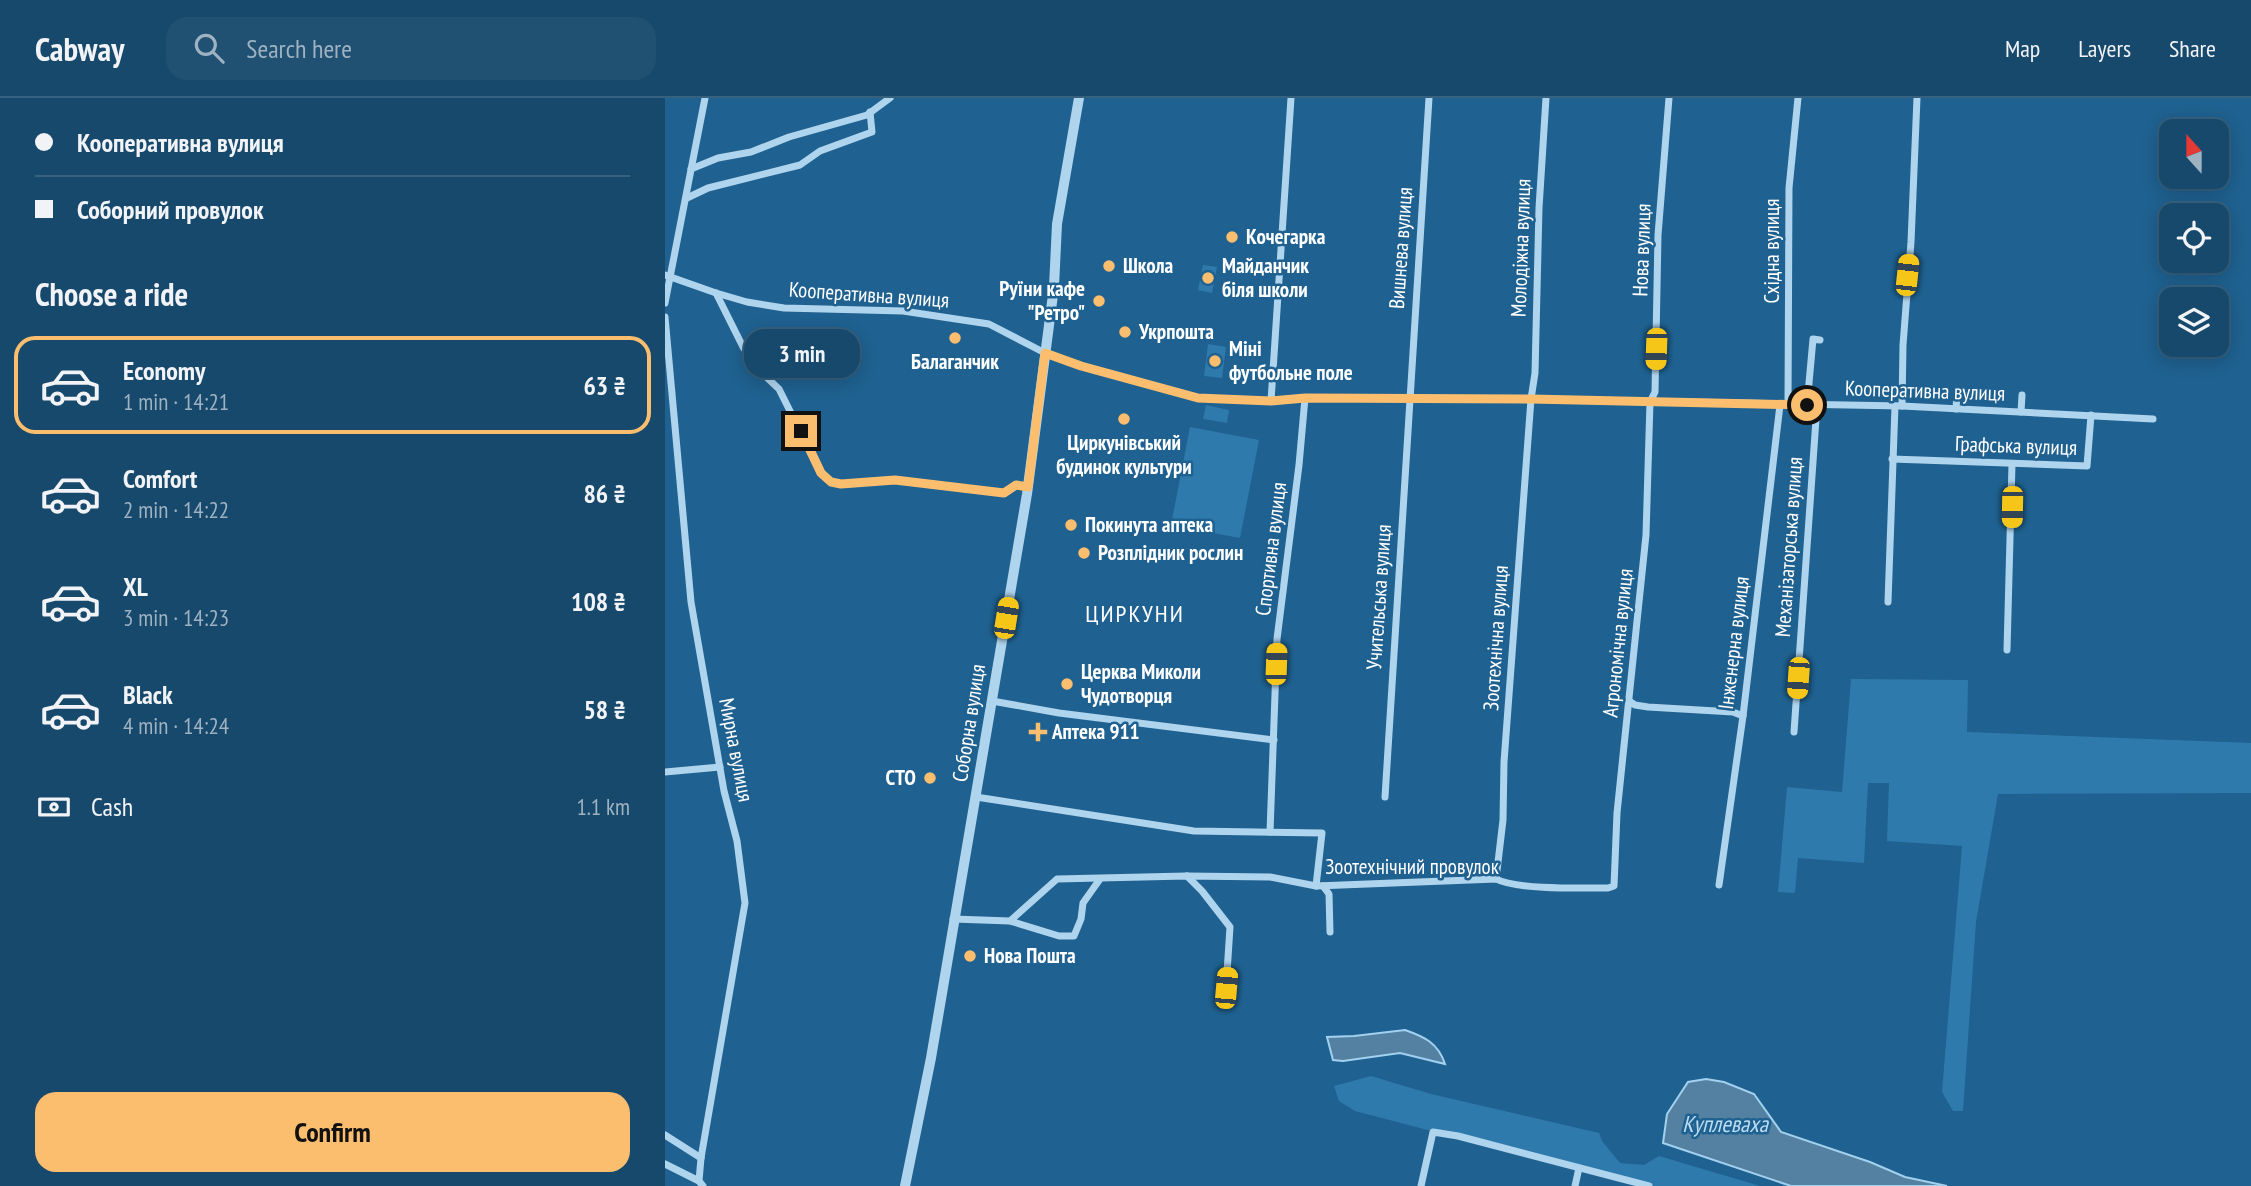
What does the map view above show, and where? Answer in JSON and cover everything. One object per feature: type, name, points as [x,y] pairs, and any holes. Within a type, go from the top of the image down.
[{"type":"street","points":[[665,303],[668,276],[687,198],[705,98]]},
{"type":"street","points":[[691,169],[718,158],[751,152],[789,137],[870,112],[890,98]]},
{"type":"street","name":"Соборна вулиця","points":[[905,1186],[931,1058],[1028,487],[1054,288],[1058,224],[1079,98]]},
{"type":"street","points":[[1271,401],[1291,98]]},
{"type":"street","name":"Вишнева вулиця","points":[[1409,400],[1429,98]]},
{"type":"street","name":"Молодіжна вулиця","points":[[1531,399],[1535,373],[1539,208],[1546,98]]},
{"type":"street","name":"Нова вулиця","points":[[1650,402],[1655,392],[1658,235],[1669,98]]},
{"type":"street","name":"Східна вулиця","points":[[1784,405],[1789,188],[1798,98]]},
{"type":"street","points":[[1888,602],[1892,459],[1911,242],[1917,98]]},
{"type":"street","points":[[687,198],[708,188],[800,164],[820,151],[872,132],[870,112]]},
{"type":"street","name":"Кооперативна вулиця","points":[[668,276],[747,302],[784,308],[903,311],[989,324],[1045,353],[1081,366],[1198,398],[1271,401],[1305,398],[1531,399],[1898,406],[2153,419]]},
{"type":"street","points":[[716,293],[743,347],[779,389],[821,473],[831,482],[841,484],[895,480],[1004,493],[1016,485],[1028,487]]},
{"type":"street","name":"Мирна вулиця","points":[[665,317],[691,602],[720,767],[737,841],[745,903],[701,1158],[701,1183]]},
{"type":"street","points":[[1807,405],[1813,339],[1820,340]]},
{"type":"street","points":[[1956,409],[1957,393]]},
{"type":"street","points":[[2021,412],[2022,396]]},
{"type":"street","name":"Спортивна вулиця","points":[[1270,832],[1277,639],[1305,398]]},
{"type":"street","name":"Зоотехнічна вулиця","points":[[1496,879],[1503,820],[1504,762],[1531,399]]},
{"type":"street","name":"Учительська вулиця","points":[[1385,797],[1409,400]]},
{"type":"street","name":"Агрономічна вулиця","points":[[1614,886],[1617,814],[1646,535],[1650,402]]},
{"type":"street","name":"Інженерна вулиця","points":[[1719,885],[1784,405]]},
{"type":"street","name":"Механізаторська вулиця","points":[[1794,732],[1817,405]]},
{"type":"street","name":"Графська вулиця","points":[[1892,459],[2087,466],[2091,415]]},
{"type":"street","points":[[2007,650],[2012,464]]},
{"type":"street","points":[[992,701],[1059,713],[1274,740]]},
{"type":"street","points":[[1629,701],[1647,708],[1733,712],[1743,716]]},
{"type":"street","points":[[665,772],[720,767]]},
{"type":"street","name":"Зоотехнічний провулок","points":[[976,797],[1194,831],[1322,833],[1319,886],[1496,879],[1504,883],[1533,886],[1614,886]]},
{"type":"street","points":[[1186,876],[1230,927],[1226,988],[1232,994]]},
{"type":"street","points":[[1010,921],[1056,879],[1270,877],[1319,886],[1329,894],[1330,932]]},
{"type":"street","points":[[953,919],[1010,921],[1059,936],[1074,936],[1081,919],[1083,903],[1100,879]]},
{"type":"street","points":[[1421,1186],[1433,1132],[1650,1186]]},
{"type":"street","points":[[665,1135],[701,1158]]},
{"type":"street","points":[[665,1164],[701,1183]]},
{"type":"street","points":[[1575,1186],[1579,1168]]},
{"type":"shaded area","name":"Майданчик біля школи","points":[[1203,265],[1217,267],[1212,293],[1198,290]]},
{"type":"shaded area","name":"Міні футбольне поле","points":[[1208,344],[1226,347],[1222,378],[1204,376]]},
{"type":"shaded area","points":[[1206,405],[1229,410],[1227,423],[1203,419]]},
{"type":"shaded area","points":[[1190,427],[1259,440],[1240,538],[1171,525]]},
{"type":"shaded area","points":[[1851,679],[1968,680],[1967,732],[2251,743],[2251,793],[1998,794],[1976,922],[1963,1111],[1953,1111],[1942,1092],[1962,846],[1887,841],[1889,783],[1868,783],[1864,863],[1798,858],[1795,893],[1778,892],[1787,787],[1842,792]]},
{"type":"shaded area","points":[[1371,1076],[1431,1094],[1599,1133],[1602,1141],[1620,1163],[1644,1165],[1659,1156],[1760,1186],[1641,1186],[1355,1111],[1339,1101],[1334,1086]]},
{"type":"water","points":[[1405,1030],[1430,1042],[1439,1051],[1445,1064],[1400,1053],[1333,1060],[1327,1037],[1354,1036]]},
{"type":"water","name":"Куплеваха","points":[[1706,1079],[1724,1082],[1754,1094],[1781,1132],[1870,1162],[1905,1177],[1947,1186],[1791,1186],[1663,1143],[1667,1114],[1688,1082]]},
{"type":"place","name":"Кочегарка","points":[[1232,237]]},
{"type":"place","name":"Школа","points":[[1109,266]]},
{"type":"place","name":"Майданчик біля школи","points":[[1208,278]]},
{"type":"place","name":"Руїни кафе \"Ретро\"","points":[[1099,301]]},
{"type":"place","name":"Укрпошта","points":[[1125,332]]},
{"type":"place","name":"Балаганчик","points":[[955,338]]},
{"type":"place","name":"Міні футбольне поле","points":[[1215,361]]},
{"type":"place","name":"Циркунівський будинок культури","points":[[1124,419]]},
{"type":"place","name":"Покинута аптека","points":[[1071,525]]},
{"type":"place","name":"Розплідник рослин","points":[[1084,553]]},
{"type":"place","name":"Церква Миколи Чудотворця","points":[[1067,684]]},
{"type":"place","name":"Аптека 911","points":[[1038,732]]},
{"type":"place","name":"СТО","points":[[930,778]]},
{"type":"place","name":"Нова Пошта","points":[[970,956]]},
{"type":"district","name":"ЦИРКУНИ","points":[[1135,614]]},
{"type":"route","points":[[801,431],[821,473],[831,482],[841,484],[895,480],[1004,493],[1016,485],[1028,487],[1045,353],[1081,366],[1198,398],[1271,401],[1305,398],[1531,399],[1807,405]]}]
